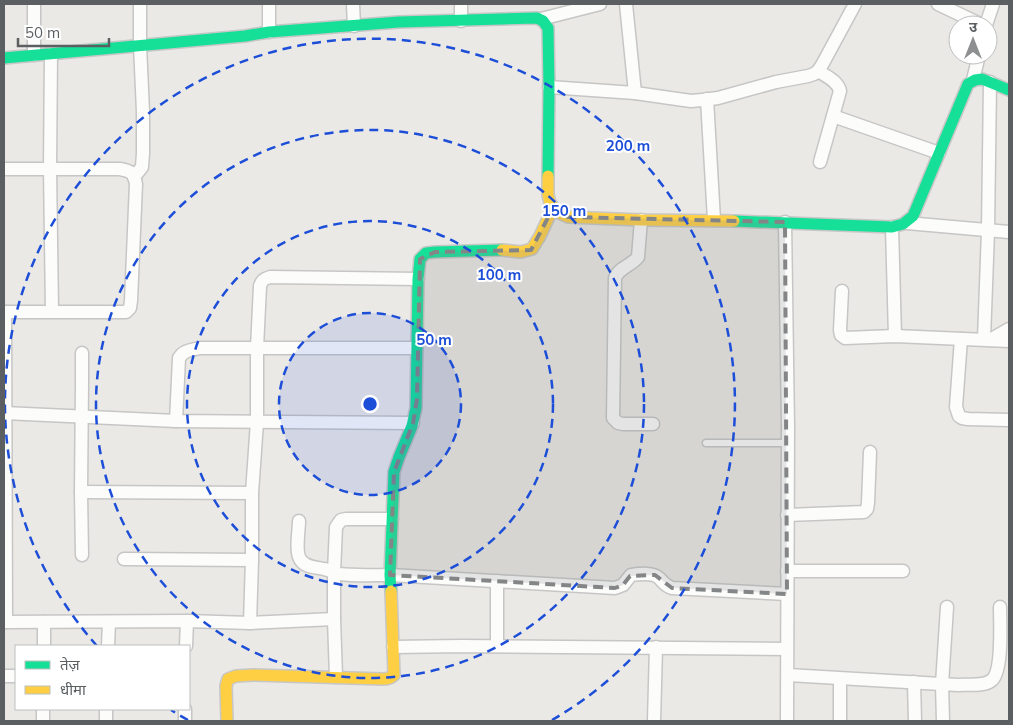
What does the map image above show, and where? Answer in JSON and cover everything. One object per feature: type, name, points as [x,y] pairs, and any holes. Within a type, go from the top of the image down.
[{"type":"street","points":[[34,4],[34,55]]},
{"type":"street","points":[[134,177],[142,167],[143,153],[140,4]]},
{"type":"street","points":[[269,4],[269,32]]},
{"type":"street","points":[[353,4],[354,26]]},
{"type":"street","points":[[461,4],[461,21]]},
{"type":"street","points":[[4,58],[245,36],[269,32],[399,22],[541,19],[600,4]]},
{"type":"street","points":[[626,4],[636,93]]},
{"type":"street","points":[[549,87],[636,93],[691,101],[808,76],[818,71],[855,4]]},
{"type":"street","points":[[938,4],[962,15]]},
{"type":"street","points":[[541,19],[548,28],[549,203],[559,214],[568,217],[901,226],[907,223],[913,216],[965,88],[977,78],[1009,90]]},
{"type":"street","points":[[51,54],[52,311]]},
{"type":"street","points":[[973,80],[976,65]]},
{"type":"street","points":[[818,71],[836,83],[840,91],[820,162]]},
{"type":"street","points":[[987,340],[990,82]]},
{"type":"street","points":[[707,99],[714,220]]},
{"type":"street","points":[[833,116],[939,153]]},
{"type":"street","points":[[4,169],[120,169],[131,172],[134,177],[135,194],[131,301],[130,308],[126,312],[4,312],[5,622],[187,621],[250,623],[334,619]]},
{"type":"street","points":[[227,721],[226,686],[228,680],[232,677],[252,675],[382,679],[394,675],[390,575],[394,472],[413,423],[417,399],[416,348],[420,259],[426,253],[435,252],[531,250],[538,241],[553,208]]},
{"type":"street","points":[[641,220],[638,257],[620,270],[615,278],[613,418],[618,423],[623,424],[653,424]]},
{"type":"street","points":[[785,222],[788,443],[787,721]]},
{"type":"street","points":[[907,223],[1009,232]]},
{"type":"street","points":[[892,227],[895,336]]},
{"type":"street","points":[[250,623],[252,493],[256,422],[256,348],[261,282],[265,278],[280,277],[418,279]]},
{"type":"street","points":[[842,291],[840,330],[845,338],[895,336],[1009,341]]},
{"type":"street","points":[[987,340],[1009,328]]},
{"type":"street","points":[[961,340],[956,407],[959,416],[968,419],[1009,420]]},
{"type":"street","points":[[176,421],[179,358],[181,354],[191,350],[200,348],[416,348]]},
{"type":"street","points":[[82,353],[82,554]]},
{"type":"street","points":[[4,413],[176,421],[413,423]]},
{"type":"street","points":[[787,516],[864,512],[868,504],[870,452]]},
{"type":"street","points":[[81,492],[252,493]]},
{"type":"street","points":[[336,677],[334,572],[336,527],[341,520],[392,519]]},
{"type":"street","points":[[299,521],[298,552],[300,559],[305,565],[338,574],[390,575],[615,588],[623,585],[631,575],[650,574],[659,578],[665,586],[672,588],[786,594]]},
{"type":"street","points":[[124,559],[252,560]]},
{"type":"street","points":[[787,570],[903,571]]},
{"type":"street","points":[[497,581],[497,646]]},
{"type":"street","points":[[943,721],[942,684],[947,607]]},
{"type":"street","points":[[788,675],[942,684],[981,684],[993,679],[999,667],[1000,607]]},
{"type":"street","points":[[186,645],[187,621]]},
{"type":"street","points":[[44,622],[44,645]]},
{"type":"street","points":[[108,645],[109,622]]},
{"type":"street","points":[[393,647],[497,646],[787,649]]},
{"type":"street","points":[[654,721],[656,648]]},
{"type":"street","points":[[840,679],[840,721]]},
{"type":"street","points":[[914,682],[915,721]]},
{"type":"lane","points":[[706,443],[788,443]]},
{"type":"highlighted area","points":[[553,208],[568,217],[785,222],[787,594],[672,588],[655,575],[630,576],[623,585],[615,588],[390,575],[394,472],[413,423],[417,399],[420,259],[435,252],[531,250]]},
{"type":"traffic: fast","points":[[4,58],[245,36],[269,32],[399,22],[537,18],[543,21],[548,28],[548,176]]},
{"type":"traffic: fast","points":[[734,221],[892,227],[903,224],[913,216],[968,84],[982,79],[1009,90]]},
{"type":"traffic: fast","points":[[391,591],[394,472],[412,426],[416,408],[420,259],[426,253],[435,252],[502,250]]},
{"type":"traffic: slow","points":[[548,176],[550,203],[557,212],[568,217],[734,221]]},
{"type":"traffic: slow","points":[[502,250],[521,252],[532,249],[553,208]]},
{"type":"traffic: slow","points":[[227,721],[226,686],[228,679],[236,676],[383,679],[393,676],[391,591]]}]
